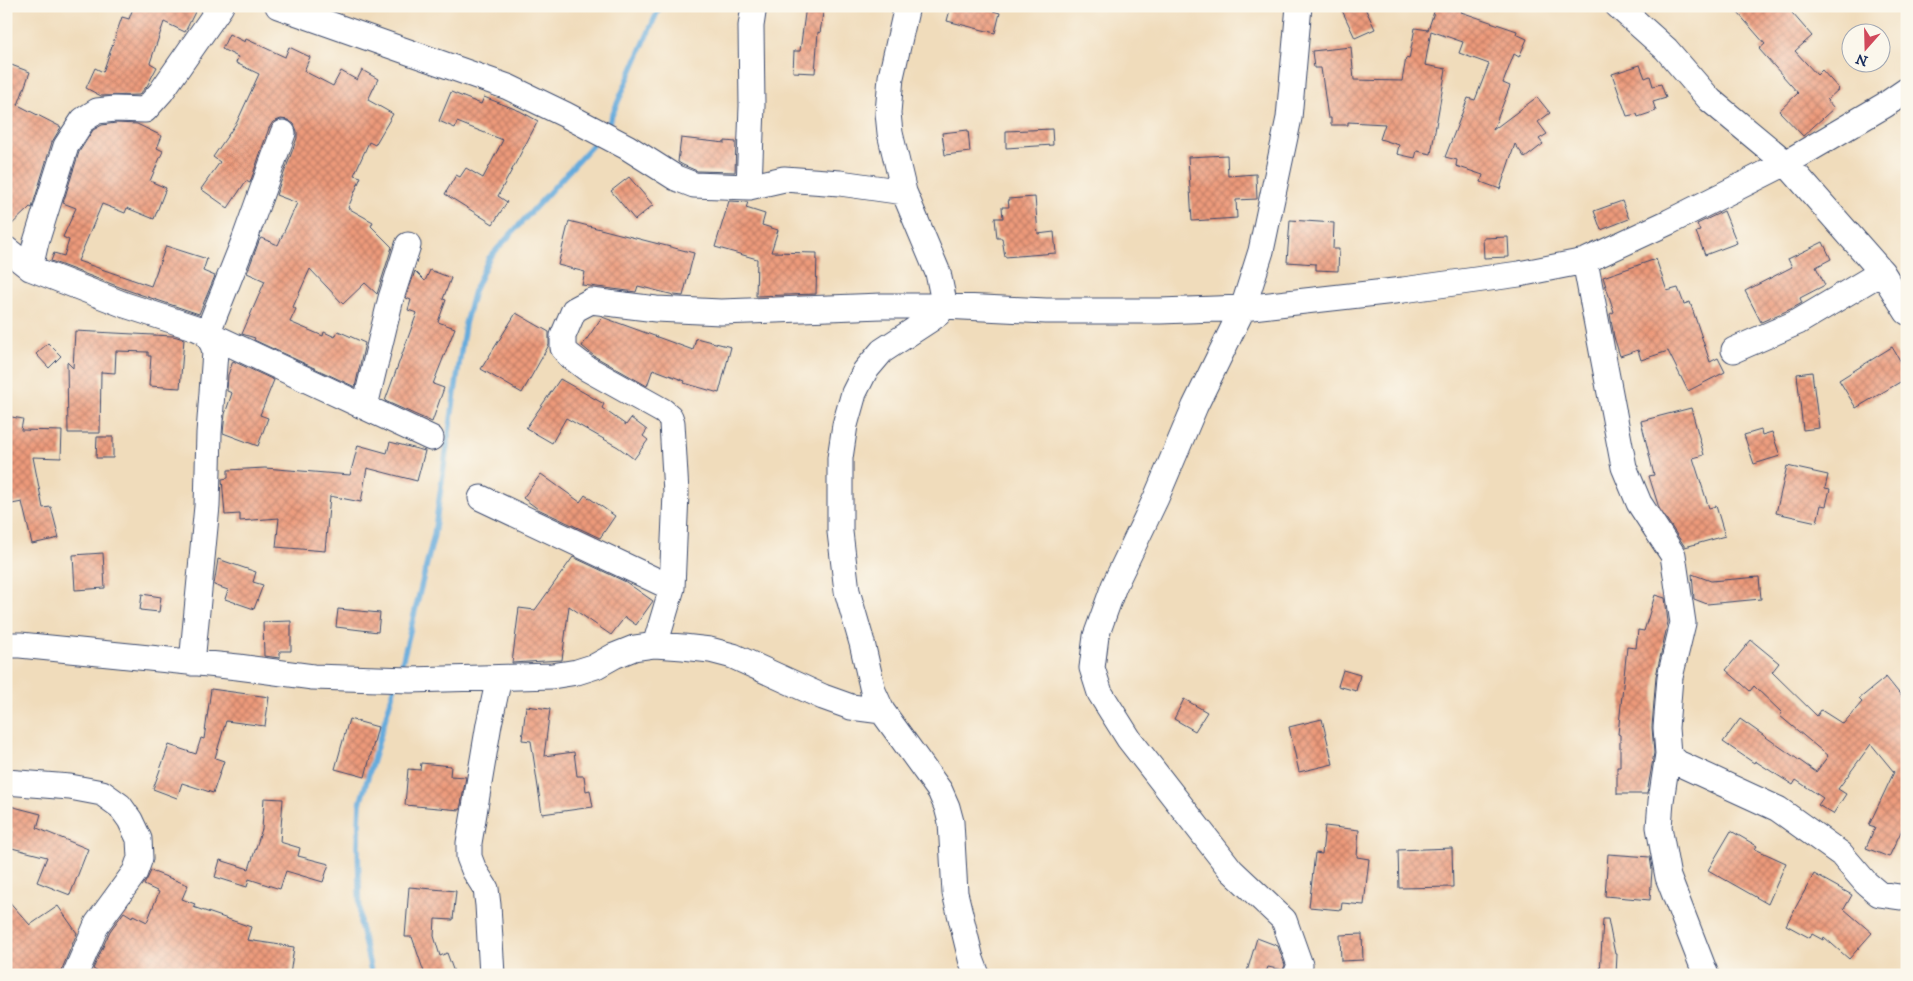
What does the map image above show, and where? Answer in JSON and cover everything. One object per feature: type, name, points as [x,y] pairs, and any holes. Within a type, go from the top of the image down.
[{"type":"street","points":[[30,268],[36,242],[66,146],[83,120],[97,111],[115,109],[145,110],[162,92],[221,6]]},
{"type":"street","points":[[278,6],[508,87],[627,147],[676,178],[694,185],[749,187],[784,179],[840,183],[904,192]]},
{"type":"street","points":[[749,187],[752,106],[751,26],[754,6]]},
{"type":"street","points":[[907,6],[891,77],[888,113],[890,132],[904,192],[938,273],[944,294],[943,306],[939,313],[931,319],[882,351],[865,371],[854,393],[844,425],[840,458],[840,532],[847,591],[873,691],[882,711],[940,791],[947,807],[952,835],[956,893],[971,959],[977,975]]},
{"type":"street","points":[[1296,975],[1300,965],[1284,920],[1231,870],[1129,740],[1100,693],[1092,668],[1096,636],[1114,586],[1243,308],[1261,251],[1289,118],[1298,6]]},
{"type":"street","points":[[1618,6],[1666,49],[1710,100],[1786,163],[1882,272],[1907,312]]},
{"type":"street","points":[[655,645],[672,588],[676,493],[673,432],[670,417],[663,411],[586,368],[563,348],[563,336],[574,310],[591,301],[656,309],[721,312],[882,306],[943,306],[1046,311],[1160,311],[1243,308],[1510,276],[1585,261],[1669,222],[1786,163],[1907,90]]},
{"type":"street","points":[[207,334],[283,133]]},
{"type":"street","points":[[365,406],[390,298],[408,245]]},
{"type":"street","points":[[6,249],[30,268],[125,305],[196,328],[431,438]]},
{"type":"street","points":[[1585,261],[1624,467],[1639,503],[1672,555],[1676,573],[1683,622],[1670,677],[1666,728],[1668,754],[1659,827],[1668,877],[1706,975]]},
{"type":"street","points":[[1734,350],[1798,322],[1882,272]]},
{"type":"street","points":[[192,663],[206,506],[215,352],[207,334]]},
{"type":"street","points":[[481,498],[672,588]]},
{"type":"street","points":[[6,645],[20,644],[313,677],[410,680],[552,676],[577,672],[596,666],[634,648],[655,645],[710,650],[733,656],[823,697],[851,706],[882,711]]},
{"type":"street","points":[[492,975],[486,889],[474,870],[469,857],[469,842],[487,732],[499,678]]},
{"type":"street","points":[[1668,754],[1678,763],[1778,809],[1842,854],[1866,883],[1879,894],[1907,896]]},
{"type":"street","points":[[6,782],[102,793],[120,806],[130,820],[139,839],[140,858],[135,872],[97,924],[75,975]]},
{"type":"building","points":[[129,6],[198,6],[185,32],[164,22],[150,63],[157,67],[147,86],[139,95],[101,96],[86,88],[95,68],[103,72],[122,17],[129,19],[133,8]]},
{"type":"building","points":[[806,6],[824,6],[820,33],[818,32],[815,73],[793,72],[794,51],[800,51]]},
{"type":"building","points":[[951,6],[987,6],[986,9],[1000,13],[995,33],[947,21]]},
{"type":"building","points":[[1340,6],[1364,6],[1375,29],[1355,38]]},
{"type":"building","points":[[1436,6],[1465,6],[1461,12],[1517,31],[1516,34],[1527,39],[1519,57],[1514,54],[1503,83],[1510,86],[1493,130],[1537,97],[1550,113],[1538,122],[1547,134],[1539,139],[1543,144],[1525,158],[1515,144],[1500,189],[1481,182],[1483,175],[1456,166],[1457,160],[1445,157],[1468,98],[1475,100],[1489,64],[1459,53],[1463,42],[1431,31],[1425,65],[1446,69],[1431,154],[1417,151],[1415,158],[1397,154],[1399,145],[1380,139],[1385,124],[1348,122],[1348,125],[1331,125],[1331,118],[1328,118],[1321,68],[1314,68],[1312,51],[1351,47],[1354,80],[1402,81],[1406,58],[1409,59],[1415,28],[1428,30]]},
{"type":"building","points":[[1732,6],[1786,6],[1812,36],[1795,51],[1817,75],[1822,70],[1839,89],[1827,100],[1834,108],[1803,136],[1779,111],[1798,93],[1759,49],[1765,44]]},
{"type":"building","points":[[229,34],[245,42],[246,39],[285,57],[289,47],[310,57],[304,71],[333,86],[341,71],[357,80],[362,70],[378,79],[368,100],[393,114],[375,145],[369,142],[354,175],[361,177],[348,208],[373,222],[371,226],[392,247],[377,294],[365,283],[343,304],[310,269],[293,307],[296,309],[290,322],[323,336],[324,332],[335,337],[338,331],[365,343],[355,387],[254,340],[255,338],[242,334],[265,281],[247,273],[259,241],[261,238],[278,245],[297,203],[276,195],[297,138],[297,131],[294,124],[288,120],[281,119],[273,122],[269,128],[250,183],[246,181],[228,208],[201,189],[220,162],[213,157],[237,122],[259,74],[236,63],[238,57],[222,49]]},
{"type":"building","points":[[6,63],[30,72],[18,105],[61,127],[52,142],[32,208],[30,207],[6,230]]},
{"type":"building","points":[[1640,65],[1645,78],[1650,76],[1653,86],[1661,84],[1666,98],[1653,102],[1656,111],[1638,117],[1637,114],[1627,116],[1612,74]]},
{"type":"building","points":[[451,92],[481,104],[484,97],[520,111],[538,121],[498,196],[507,202],[493,224],[445,194],[456,175],[460,177],[466,168],[483,178],[503,140],[457,122],[455,128],[439,121]]},
{"type":"building","points":[[116,123],[137,124],[162,136],[157,148],[163,151],[150,181],[166,188],[154,219],[127,208],[125,213],[102,204],[78,261],[151,286],[166,246],[207,259],[203,271],[215,276],[199,314],[130,291],[51,261],[54,253],[64,256],[69,240],[63,237],[76,208],[63,203],[79,152],[93,130],[102,125]]},
{"type":"building","points":[[1052,129],[1053,145],[1006,148],[1006,131]]},
{"type":"building","points":[[968,130],[970,152],[945,155],[942,133]]},
{"type":"building","points":[[681,138],[725,143],[725,141],[736,142],[735,172],[697,171],[678,162]]},
{"type":"building","points":[[1227,155],[1228,176],[1256,174],[1257,199],[1236,200],[1237,218],[1192,221],[1188,157]]},
{"type":"building","points":[[629,177],[653,205],[635,220],[611,191]]},
{"type":"building","points":[[1035,197],[1038,234],[1054,232],[1056,253],[1005,257],[1002,238],[997,238],[995,218],[1003,218],[1002,207],[1009,207],[1008,199]]},
{"type":"building","points":[[729,201],[748,202],[746,208],[765,214],[762,225],[778,230],[771,252],[817,253],[816,294],[756,296],[757,259],[715,247]]},
{"type":"building","points":[[1622,201],[1629,219],[1601,230],[1594,211]]},
{"type":"building","points":[[1724,211],[1737,243],[1705,255],[1696,232],[1700,231],[1697,224]]},
{"type":"building","points":[[1290,220],[1334,223],[1333,249],[1339,249],[1338,271],[1316,270],[1316,264],[1287,262]]},
{"type":"building","points":[[569,221],[694,253],[683,296],[638,286],[636,292],[582,285],[585,272],[558,265]]},
{"type":"building","points":[[1508,237],[1509,257],[1484,258],[1483,238]]},
{"type":"building","points":[[1823,242],[1831,259],[1816,267],[1825,285],[1800,298],[1802,303],[1761,322],[1745,291],[1792,267],[1788,259]]},
{"type":"building","points":[[1656,259],[1667,291],[1678,288],[1684,304],[1690,302],[1710,362],[1718,358],[1725,372],[1688,391],[1668,351],[1641,360],[1638,350],[1620,356],[1614,337],[1610,314],[1614,312],[1603,277]]},
{"type":"building","points":[[430,270],[451,278],[443,299],[446,300],[438,322],[455,328],[433,384],[444,388],[432,422],[385,401],[417,313],[408,310],[411,300],[406,298],[415,271],[425,281]]},
{"type":"building","points":[[516,313],[549,332],[549,345],[522,393],[481,369]]},
{"type":"building","points":[[602,317],[693,350],[696,338],[731,347],[719,393],[684,383],[685,381],[653,369],[647,386],[594,356],[582,346]]},
{"type":"building","points":[[75,331],[173,336],[184,339],[180,388],[149,386],[151,356],[148,356],[148,352],[116,351],[115,373],[101,372],[100,433],[68,433],[67,362],[73,368]]},
{"type":"building","points":[[48,343],[61,356],[49,368],[36,354]]},
{"type":"building","points":[[1892,347],[1907,372],[1907,378],[1856,408],[1839,380]]},
{"type":"building","points":[[233,361],[274,380],[260,415],[268,418],[258,446],[223,433],[225,414],[232,393],[227,391],[228,375]]},
{"type":"building","points":[[1812,372],[1819,428],[1803,430],[1797,374]]},
{"type":"building","points":[[560,379],[604,404],[602,408],[626,425],[631,418],[647,430],[643,436],[648,440],[634,459],[618,447],[566,418],[552,443],[526,428]]},
{"type":"building","points":[[1691,408],[1704,455],[1693,458],[1709,508],[1716,506],[1725,536],[1685,547],[1659,508],[1649,476],[1654,475],[1641,421]]},
{"type":"building","points":[[6,416],[23,419],[21,430],[62,431],[61,458],[33,457],[43,508],[51,507],[59,538],[32,544],[22,502],[12,504],[7,476]]},
{"type":"building","points":[[1761,430],[1762,435],[1772,432],[1780,456],[1754,464],[1744,435]]},
{"type":"building","points":[[97,437],[113,437],[113,458],[96,458]]},
{"type":"building","points":[[390,442],[425,451],[417,481],[367,468],[361,502],[330,496],[325,551],[276,547],[279,518],[240,521],[240,514],[225,515],[222,479],[228,478],[228,470],[265,468],[350,475],[358,445],[387,453]]},
{"type":"building","points":[[1787,466],[1828,475],[1825,488],[1830,489],[1826,506],[1821,505],[1817,522],[1776,513]]},
{"type":"building","points":[[541,474],[580,502],[585,495],[615,516],[600,538],[538,509],[523,498]]},
{"type":"building","points":[[103,553],[105,588],[75,590],[73,555]]},
{"type":"building","points":[[573,557],[626,582],[653,601],[636,625],[625,617],[611,635],[569,606],[562,660],[512,663],[519,608],[535,610]]},
{"type":"building","points":[[218,559],[256,572],[253,582],[263,585],[254,609],[225,599],[228,590],[214,585]]},
{"type":"building","points":[[1692,574],[1711,581],[1759,577],[1761,599],[1707,604],[1694,599]]},
{"type":"building","points":[[142,594],[161,597],[159,612],[140,610]]},
{"type":"building","points":[[1655,595],[1665,598],[1668,622],[1656,676],[1652,727],[1654,753],[1647,794],[1617,794],[1617,767],[1620,767],[1620,735],[1618,734],[1627,647],[1636,648],[1638,630],[1644,631]]},
{"type":"building","points":[[338,609],[380,613],[378,632],[336,627]]},
{"type":"building","points":[[291,621],[291,651],[280,651],[280,658],[264,656],[263,622]]},
{"type":"building","points":[[1751,640],[1779,663],[1772,672],[1817,716],[1821,710],[1843,724],[1862,702],[1859,699],[1886,677],[1907,703],[1907,819],[1889,857],[1866,848],[1875,827],[1869,825],[1894,772],[1871,744],[1838,789],[1846,794],[1833,814],[1818,805],[1823,798],[1796,780],[1793,785],[1755,761],[1754,763],[1723,742],[1740,719],[1816,772],[1828,756],[1780,716],[1782,713],[1754,686],[1750,691],[1726,670]]},
{"type":"building","points":[[1343,670],[1360,675],[1356,691],[1338,686]]},
{"type":"building","points":[[211,689],[269,697],[265,726],[226,721],[215,758],[224,761],[213,793],[182,783],[177,798],[153,789],[169,745],[196,754],[201,738],[204,739]]},
{"type":"building","points":[[1184,699],[1207,712],[1195,731],[1174,719]]},
{"type":"building","points":[[526,706],[550,709],[544,756],[574,752],[577,776],[584,776],[586,791],[590,790],[593,807],[542,814],[531,741],[522,740]]},
{"type":"building","points":[[349,719],[378,727],[365,777],[335,769]]},
{"type":"building","points":[[1322,719],[1333,764],[1299,772],[1289,727]]},
{"type":"building","points":[[421,763],[451,766],[450,776],[466,777],[460,810],[405,805],[408,769],[420,770]]},
{"type":"building","points":[[264,798],[283,799],[280,842],[300,848],[298,856],[329,864],[323,882],[286,871],[280,889],[249,879],[247,887],[215,877],[220,860],[249,869],[262,829]]},
{"type":"building","points":[[6,805],[41,814],[37,828],[88,849],[70,895],[37,882],[47,857],[8,847],[13,828],[6,829]]},
{"type":"building","points":[[1325,826],[1359,830],[1357,857],[1369,859],[1364,905],[1342,903],[1341,910],[1309,907],[1315,853],[1322,854]]},
{"type":"building","points":[[1731,831],[1757,846],[1755,849],[1786,863],[1768,904],[1708,870]]},
{"type":"building","points":[[1452,848],[1453,887],[1399,888],[1398,850]]},
{"type":"building","points":[[1608,854],[1650,857],[1652,870],[1650,900],[1605,896]]},
{"type":"building","points":[[151,871],[188,885],[182,899],[195,904],[193,907],[251,927],[247,940],[294,947],[290,975],[104,975],[93,969],[110,931],[124,912],[147,922],[159,892],[144,885]]},
{"type":"building","points":[[1814,874],[1852,895],[1844,909],[1872,933],[1849,959],[1824,937],[1823,940],[1812,934],[1810,938],[1786,925]]},
{"type":"building","points":[[409,887],[456,891],[453,920],[435,919],[434,936],[440,956],[447,953],[455,975],[425,975],[412,937],[405,937]]},
{"type":"building","points":[[6,898],[30,925],[58,906],[77,933],[62,969],[56,975],[6,975]]},
{"type":"building","points":[[1603,919],[1608,919],[1615,954],[1617,954],[1616,975],[1600,975]]},
{"type":"building","points":[[1362,934],[1363,960],[1341,961],[1340,935]]},
{"type":"building","points":[[1257,938],[1278,946],[1285,965],[1283,970],[1268,967],[1265,975],[1246,975]]},
{"type":"waterway","points":[[606,129],[660,6]]},
{"type":"waterway","points":[[399,675],[434,535],[465,324],[474,291],[489,258],[599,138]]},
{"type":"waterway","points":[[372,975],[360,923],[358,845],[360,804],[395,686]]}]
